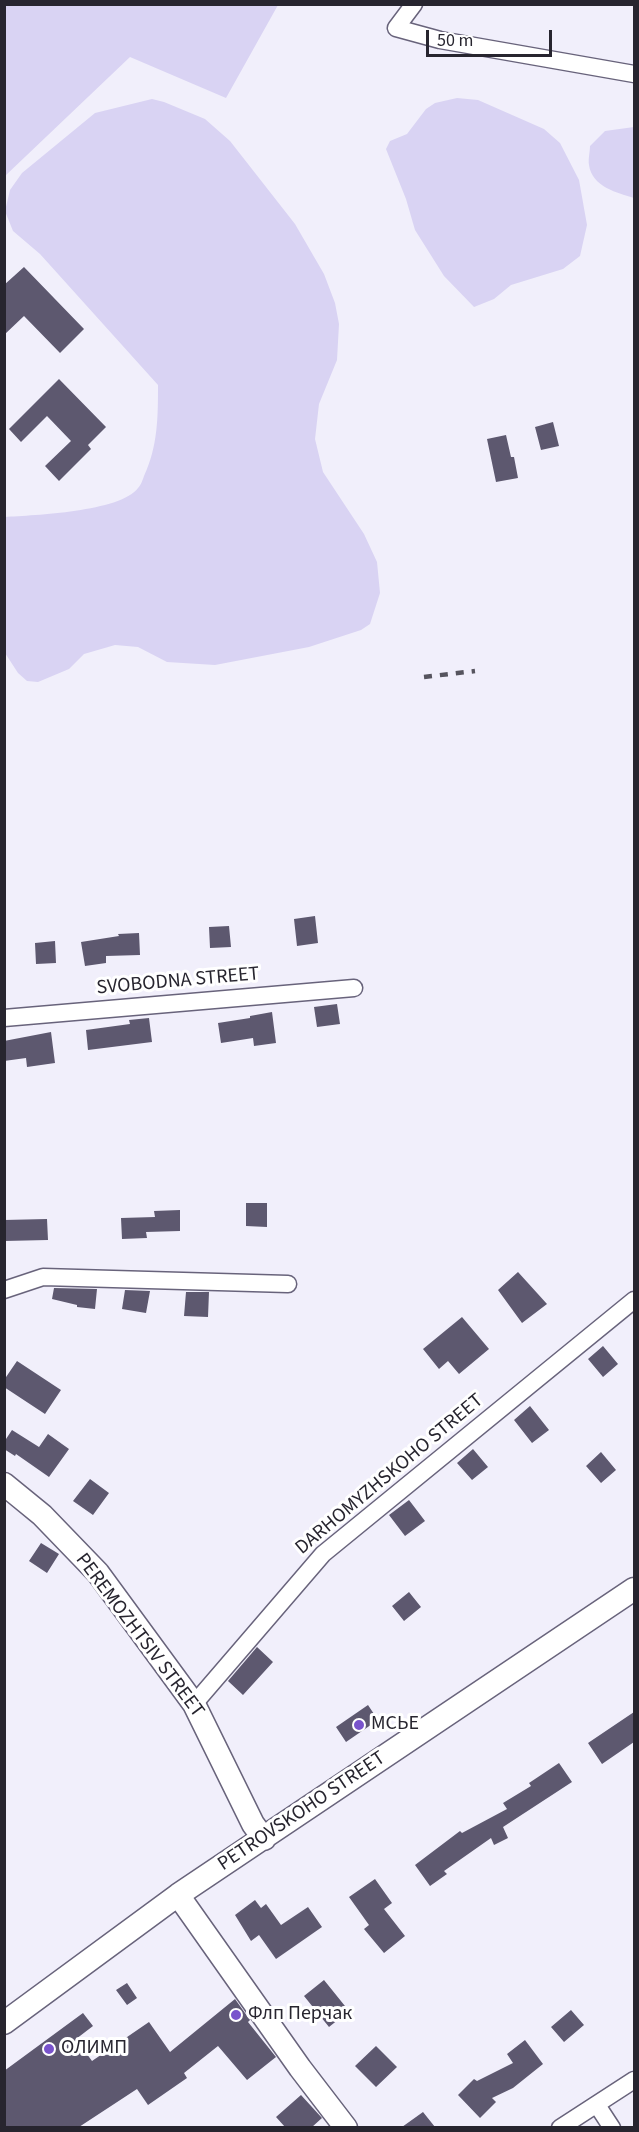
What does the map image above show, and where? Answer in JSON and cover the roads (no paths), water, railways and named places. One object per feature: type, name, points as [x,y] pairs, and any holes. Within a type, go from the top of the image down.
[{"type":"main road","name":"PEREMOZHTSIV STREET","points":[[4,1484],[42,1515],[98,1573],[194,1704],[253,1824],[264,1839]]},
{"type":"main road","name":"PETROVSKOHO STREET","points":[[4,2023],[178,1895],[634,1589]]},
{"type":"main road","points":[[178,1895],[300,2068],[346,2127]]},
{"type":"street","points":[[414,4],[396,28],[440,40],[634,74]]},
{"type":"street","name":"SVOBODNA STREET","points":[[4,1018],[354,988]]},
{"type":"street","points":[[4,1290],[43,1277],[288,1284]]},
{"type":"street","name":"DARHOMYZHSKOHO STREET","points":[[194,1704],[323,1554],[634,1300]]},
{"type":"street","points":[[560,2127],[634,2080]]},
{"type":"street","points":[[597,2105],[612,2127]]},
{"type":"railway","points":[[424,677],[475,671]]},
{"type":"place","name":"МСЬЕ","points":[[359,1725]]},
{"type":"place","name":"Флп Перчак","points":[[236,2015]]},
{"type":"place","name":"ОЛИМП","points":[[49,2049]]}]
